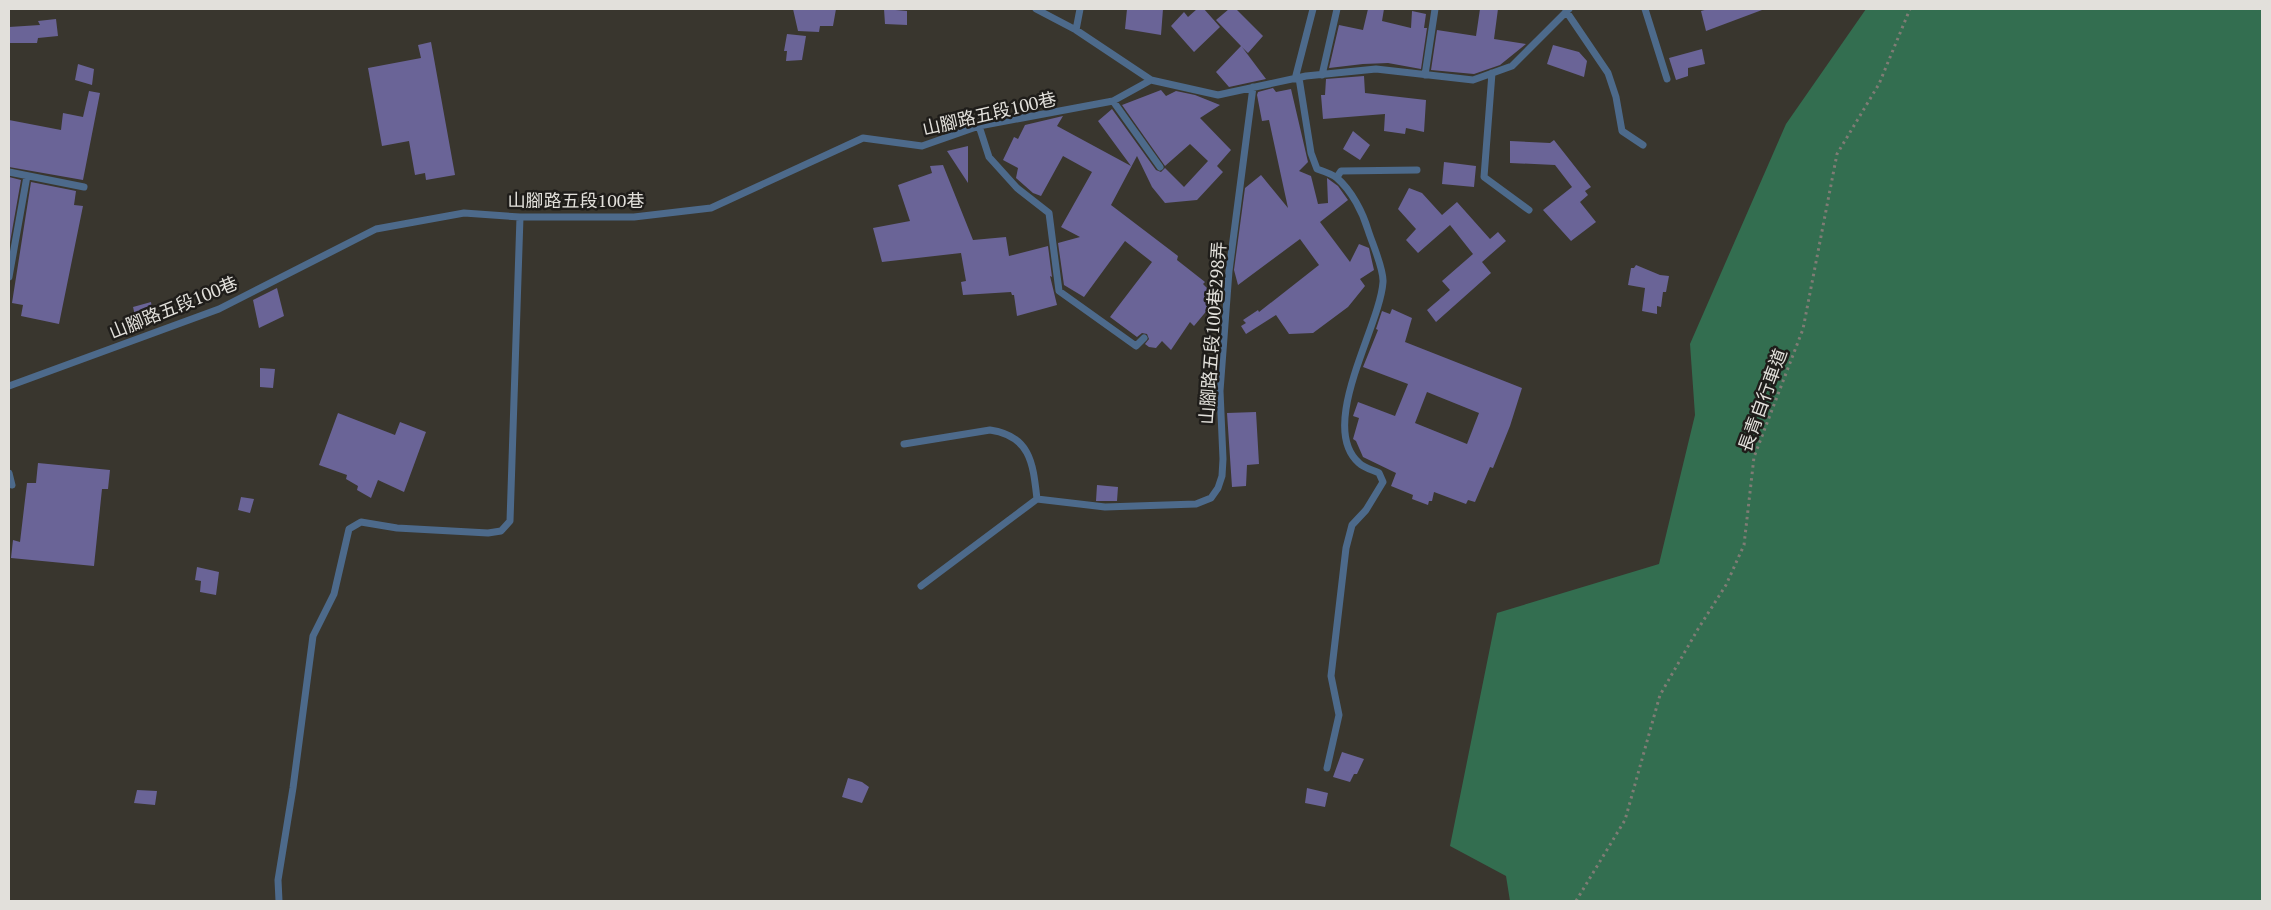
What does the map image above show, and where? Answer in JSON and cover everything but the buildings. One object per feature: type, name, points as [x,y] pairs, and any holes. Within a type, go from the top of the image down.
[{"type":"lane","points":[[1036,9],[1076,30],[1151,80],[1218,94],[1297,78],[1376,70],[1473,80],[1512,66],[1568,10],[1608,73],[1616,97],[1622,131],[1643,144]]},
{"type":"lane","points":[[1076,30],[1080,9]]},
{"type":"lane","points":[[1313,9],[1297,78],[1311,153],[1317,169],[1337,177],[1364,218],[1383,280],[1380,298],[1348,394],[1344,430],[1349,448],[1359,463],[1379,473],[1383,482],[1366,510],[1352,525],[1346,548],[1331,676],[1338,715],[1327,768]]},
{"type":"lane","points":[[1322,75],[1337,9]]},
{"type":"lane","points":[[1425,75],[1435,9]]},
{"type":"lane","points":[[1645,9],[1667,78]]},
{"type":"lane","points":[[1492,73],[1484,177],[1529,210]]},
{"type":"lane","name":"山腳路五段100巷","points":[[9,386],[219,308],[376,229],[464,213],[520,218],[634,217],[711,208],[863,138],[922,146],[980,126],[1113,101],[1151,80]]},
{"type":"lane","name":"山腳路五段100巷298弄","points":[[1037,499],[1105,507],[1196,504],[1211,498],[1218,488],[1222,476],[1223,459],[1220,391],[1228,271],[1252,88]]},
{"type":"lane","points":[[1113,101],[1160,168]]},
{"type":"lane","points":[[980,126],[989,156],[1017,188],[1049,213],[1059,291],[1136,346],[1144,338]]},
{"type":"lane","points":[[1337,177],[1341,171],[1417,170]]},
{"type":"lane","points":[[9,172],[84,186]]},
{"type":"lane","points":[[9,277],[27,176]]},
{"type":"lane","points":[[279,901],[278,880],[293,788],[313,636],[334,594],[349,529],[362,522],[397,528],[488,533],[501,531],[510,521],[520,218]]},
{"type":"lane","points":[[904,444],[990,430],[1004,432],[1015,438],[1032,462],[1037,499],[921,586]]},
{"type":"lane","points":[[9,473],[12,486]]},
{"type":"path","name":"長青自行車道","points":[[1576,901],[1625,820],[1660,695],[1726,585],[1744,546],[1754,456],[1803,329],[1837,154],[1879,84],[1910,9]]},
{"type":"green space","points":[[1866,9],[2262,9],[2262,901],[1510,901],[1506,876],[1450,846],[1497,613],[1659,564],[1695,415],[1690,344],[1786,124]]}]
